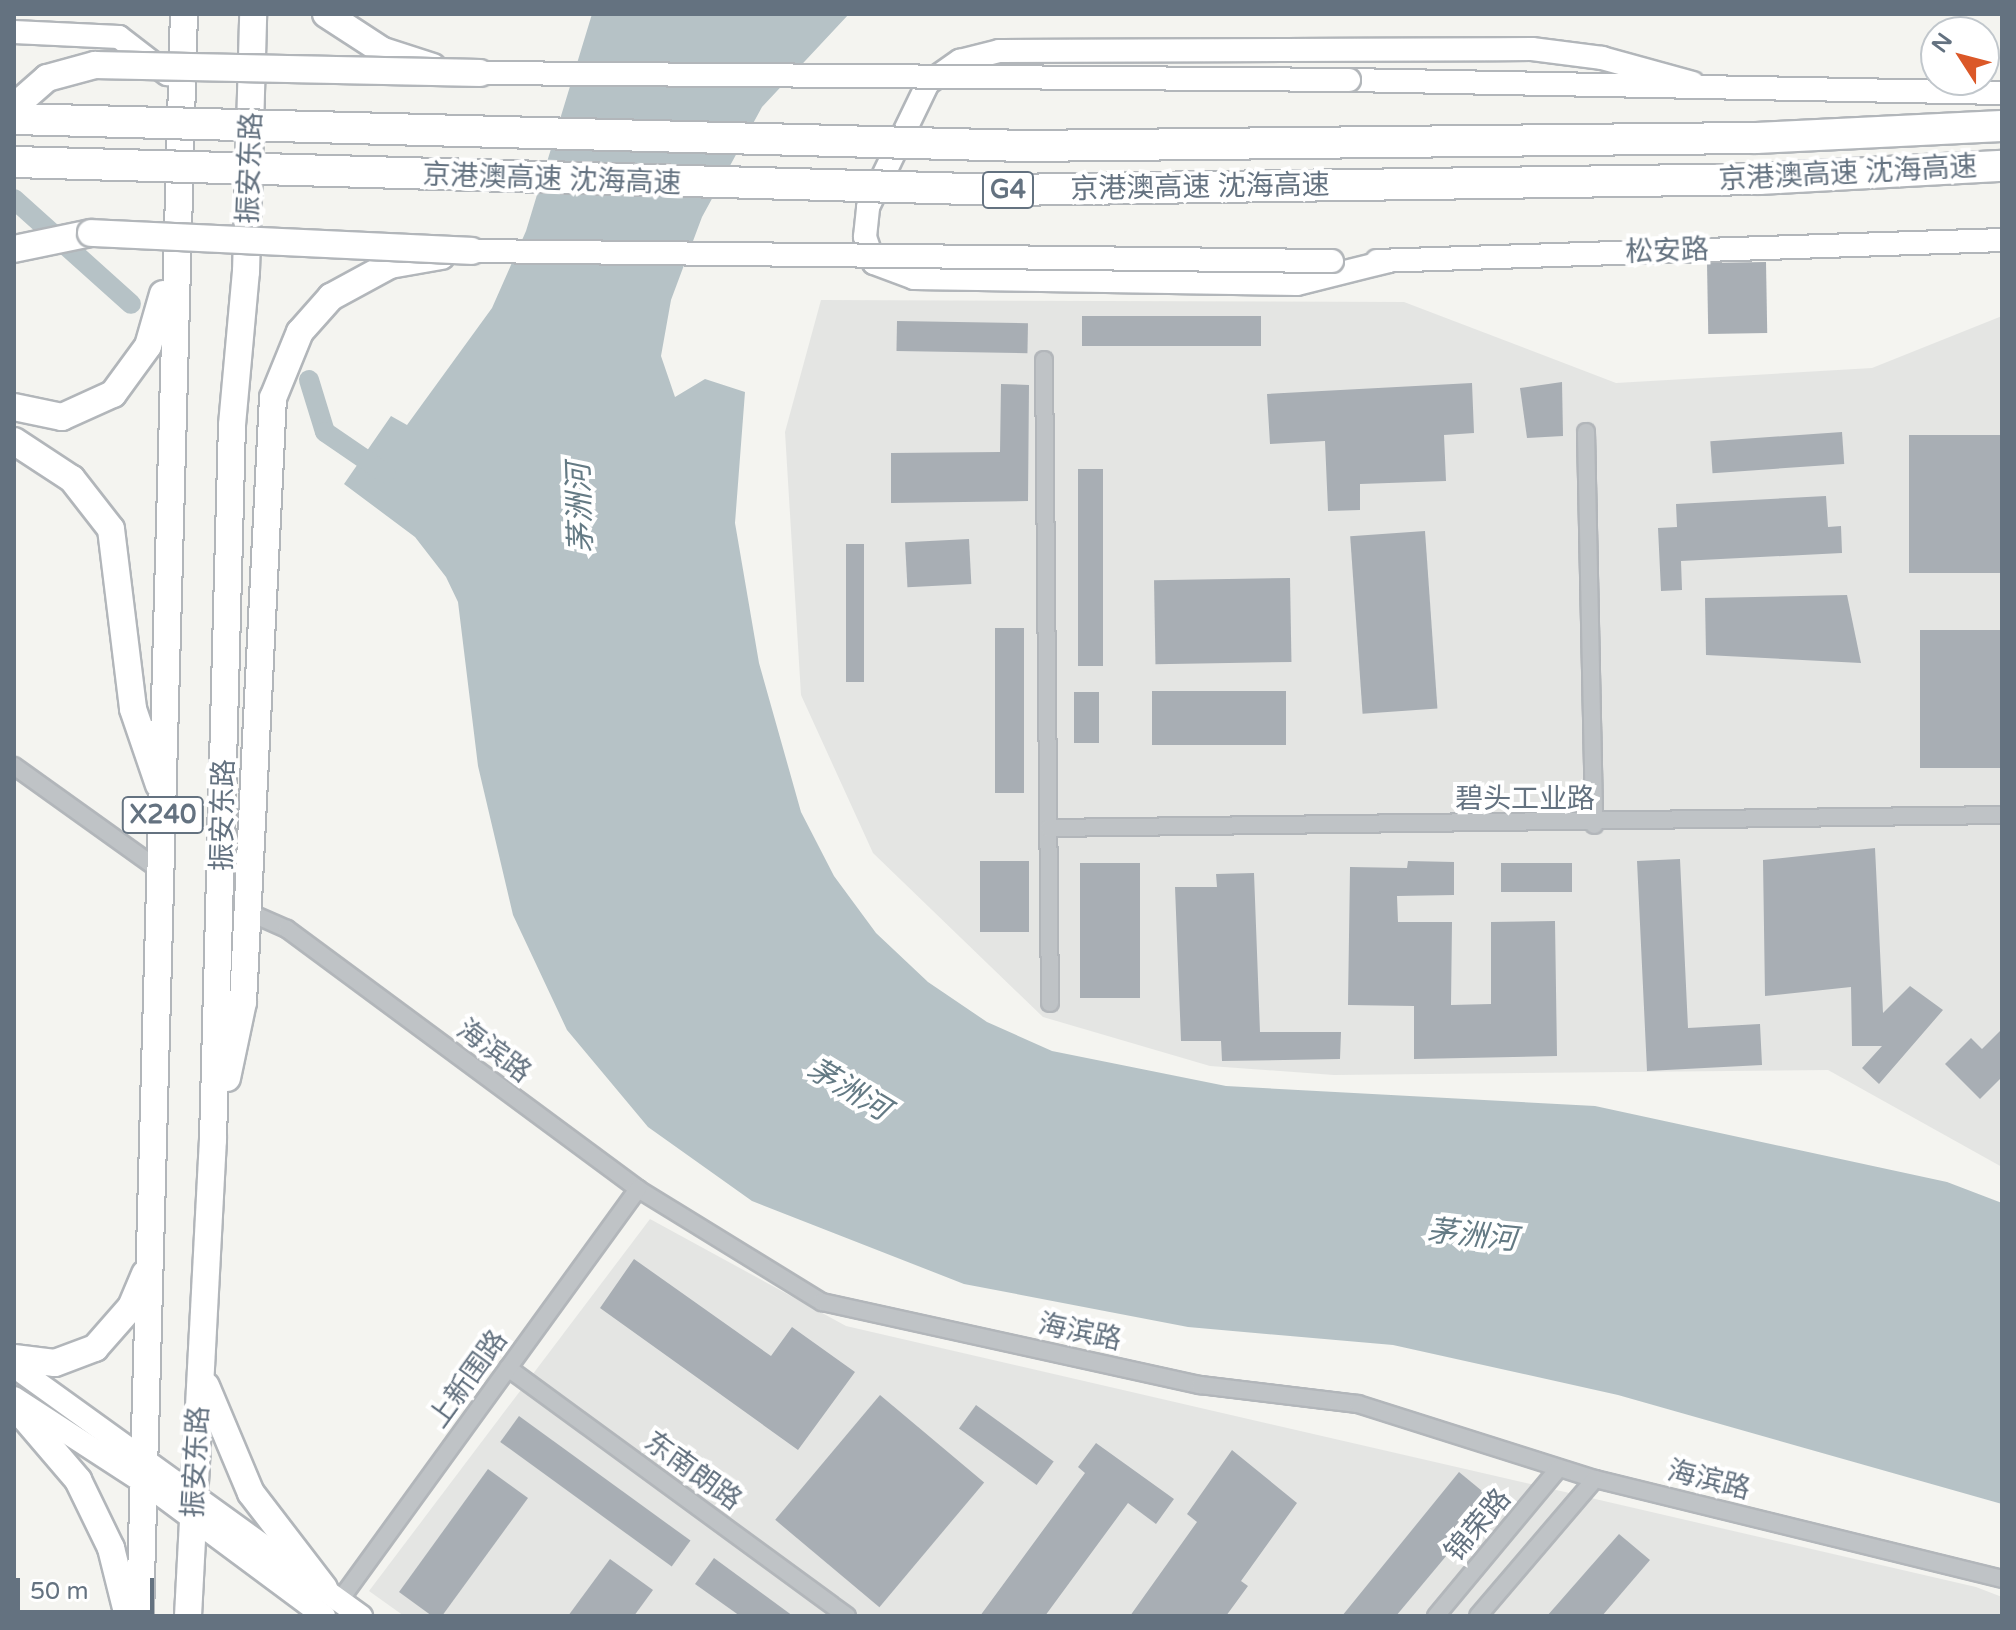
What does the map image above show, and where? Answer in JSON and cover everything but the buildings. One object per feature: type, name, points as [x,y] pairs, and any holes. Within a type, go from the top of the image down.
[{"type":"highway","name":"京港澳高速 沈海高速","points":[[14,119],[1023,146],[1756,138],[2002,126]]},
{"type":"highway","name":"京港澳高速 沈海高速","points":[[14,162],[1005,190],[1760,179],[2002,166]]},
{"type":"main road","name":"振安东路","points":[[140,1616],[162,872],[178,101],[184,14]]},
{"type":"main road","name":"振安东路","points":[[188,1616],[213,1140],[232,425],[246,272],[253,14]]},
{"type":"main road","points":[[326,14],[408,61],[480,73]]},
{"type":"main road","points":[[14,32],[131,42],[163,68],[178,101]]},
{"type":"main road","points":[[1389,261],[1297,284],[914,278],[874,263],[865,237],[868,207],[928,83],[960,61],[999,51],[1532,49],[1602,58],[1693,83]]},
{"type":"main road","points":[[14,107],[47,78],[95,65],[480,73],[1693,83],[2002,93]]},
{"type":"main road","points":[[14,249],[91,233],[472,251]]},
{"type":"main road","name":"松安路","points":[[472,251],[1389,261],[2002,240]]},
{"type":"main road","points":[[14,407],[48,417],[82,412],[113,394],[140,362],[175,248]]},
{"type":"main road","points":[[213,1140],[240,1020],[268,422],[280,374],[300,332],[349,283],[390,265],[472,251]]},
{"type":"main road","points":[[14,441],[72,479],[102,512],[118,549],[133,709],[163,796]]},
{"type":"main road","points":[[14,1358],[55,1363],[95,1348],[131,1307],[152,1247]]},
{"type":"main road","points":[[14,1366],[145,1470],[329,1601],[361,1616]]},
{"type":"main road","points":[[201,1369],[251,1493],[329,1601]]},
{"type":"main road","points":[[14,1398],[145,1470]]},
{"type":"main road","points":[[14,1405],[78,1480],[111,1548],[128,1616]]},
{"type":"street","points":[[1044,360],[1050,1003]]},
{"type":"street","points":[[1586,432],[1594,825]]},
{"type":"street","points":[[14,766],[162,872]]},
{"type":"street","name":"碧头工业路","points":[[1049,828],[1594,825],[2002,815]]},
{"type":"street","name":"海滨路","points":[[246,911],[287,929],[638,1189],[822,1302],[1200,1385],[1358,1404],[1595,1479],[2002,1579]]},
{"type":"street","name":"上新围路","points":[[329,1601],[508,1368],[638,1189]]},
{"type":"street","name":"东南朗路","points":[[508,1368],[847,1616]]},
{"type":"street","name":"锦荣路","points":[[1436,1616],[1559,1468]]},
{"type":"street","points":[[1478,1616],[1595,1479]]},
{"type":"shaded area","points":[[821,300],[1404,302],[1616,383],[1872,368],[2002,316],[2002,1167],[1828,1070],[1334,1075],[1210,1066],[1043,1017],[873,853],[801,695],[785,432]]},
{"type":"shaded area","points":[[650,1219],[846,1326],[1976,1587],[2002,1597],[2002,1616],[404,1616],[369,1591]]},
{"type":"water","name":"茅洲河","points":[[592,14],[849,14],[762,107],[702,217],[671,300],[661,356],[675,397],[705,379],[745,392],[735,523],[759,663],[801,812],[834,876],[876,933],[928,982],[987,1022],[1052,1051],[1226,1086],[1595,1106],[1947,1182],[2002,1203],[2002,1504],[1618,1395],[1393,1345],[1188,1327],[964,1284],[752,1201],[648,1127],[567,1030],[513,915],[478,766],[458,602],[446,577],[415,537],[344,484],[391,416],[407,425],[492,308],[526,231]]},
{"type":"waterway","points":[[14,199],[131,304]]},
{"type":"waterway","points":[[309,380],[325,432],[385,473]]}]
